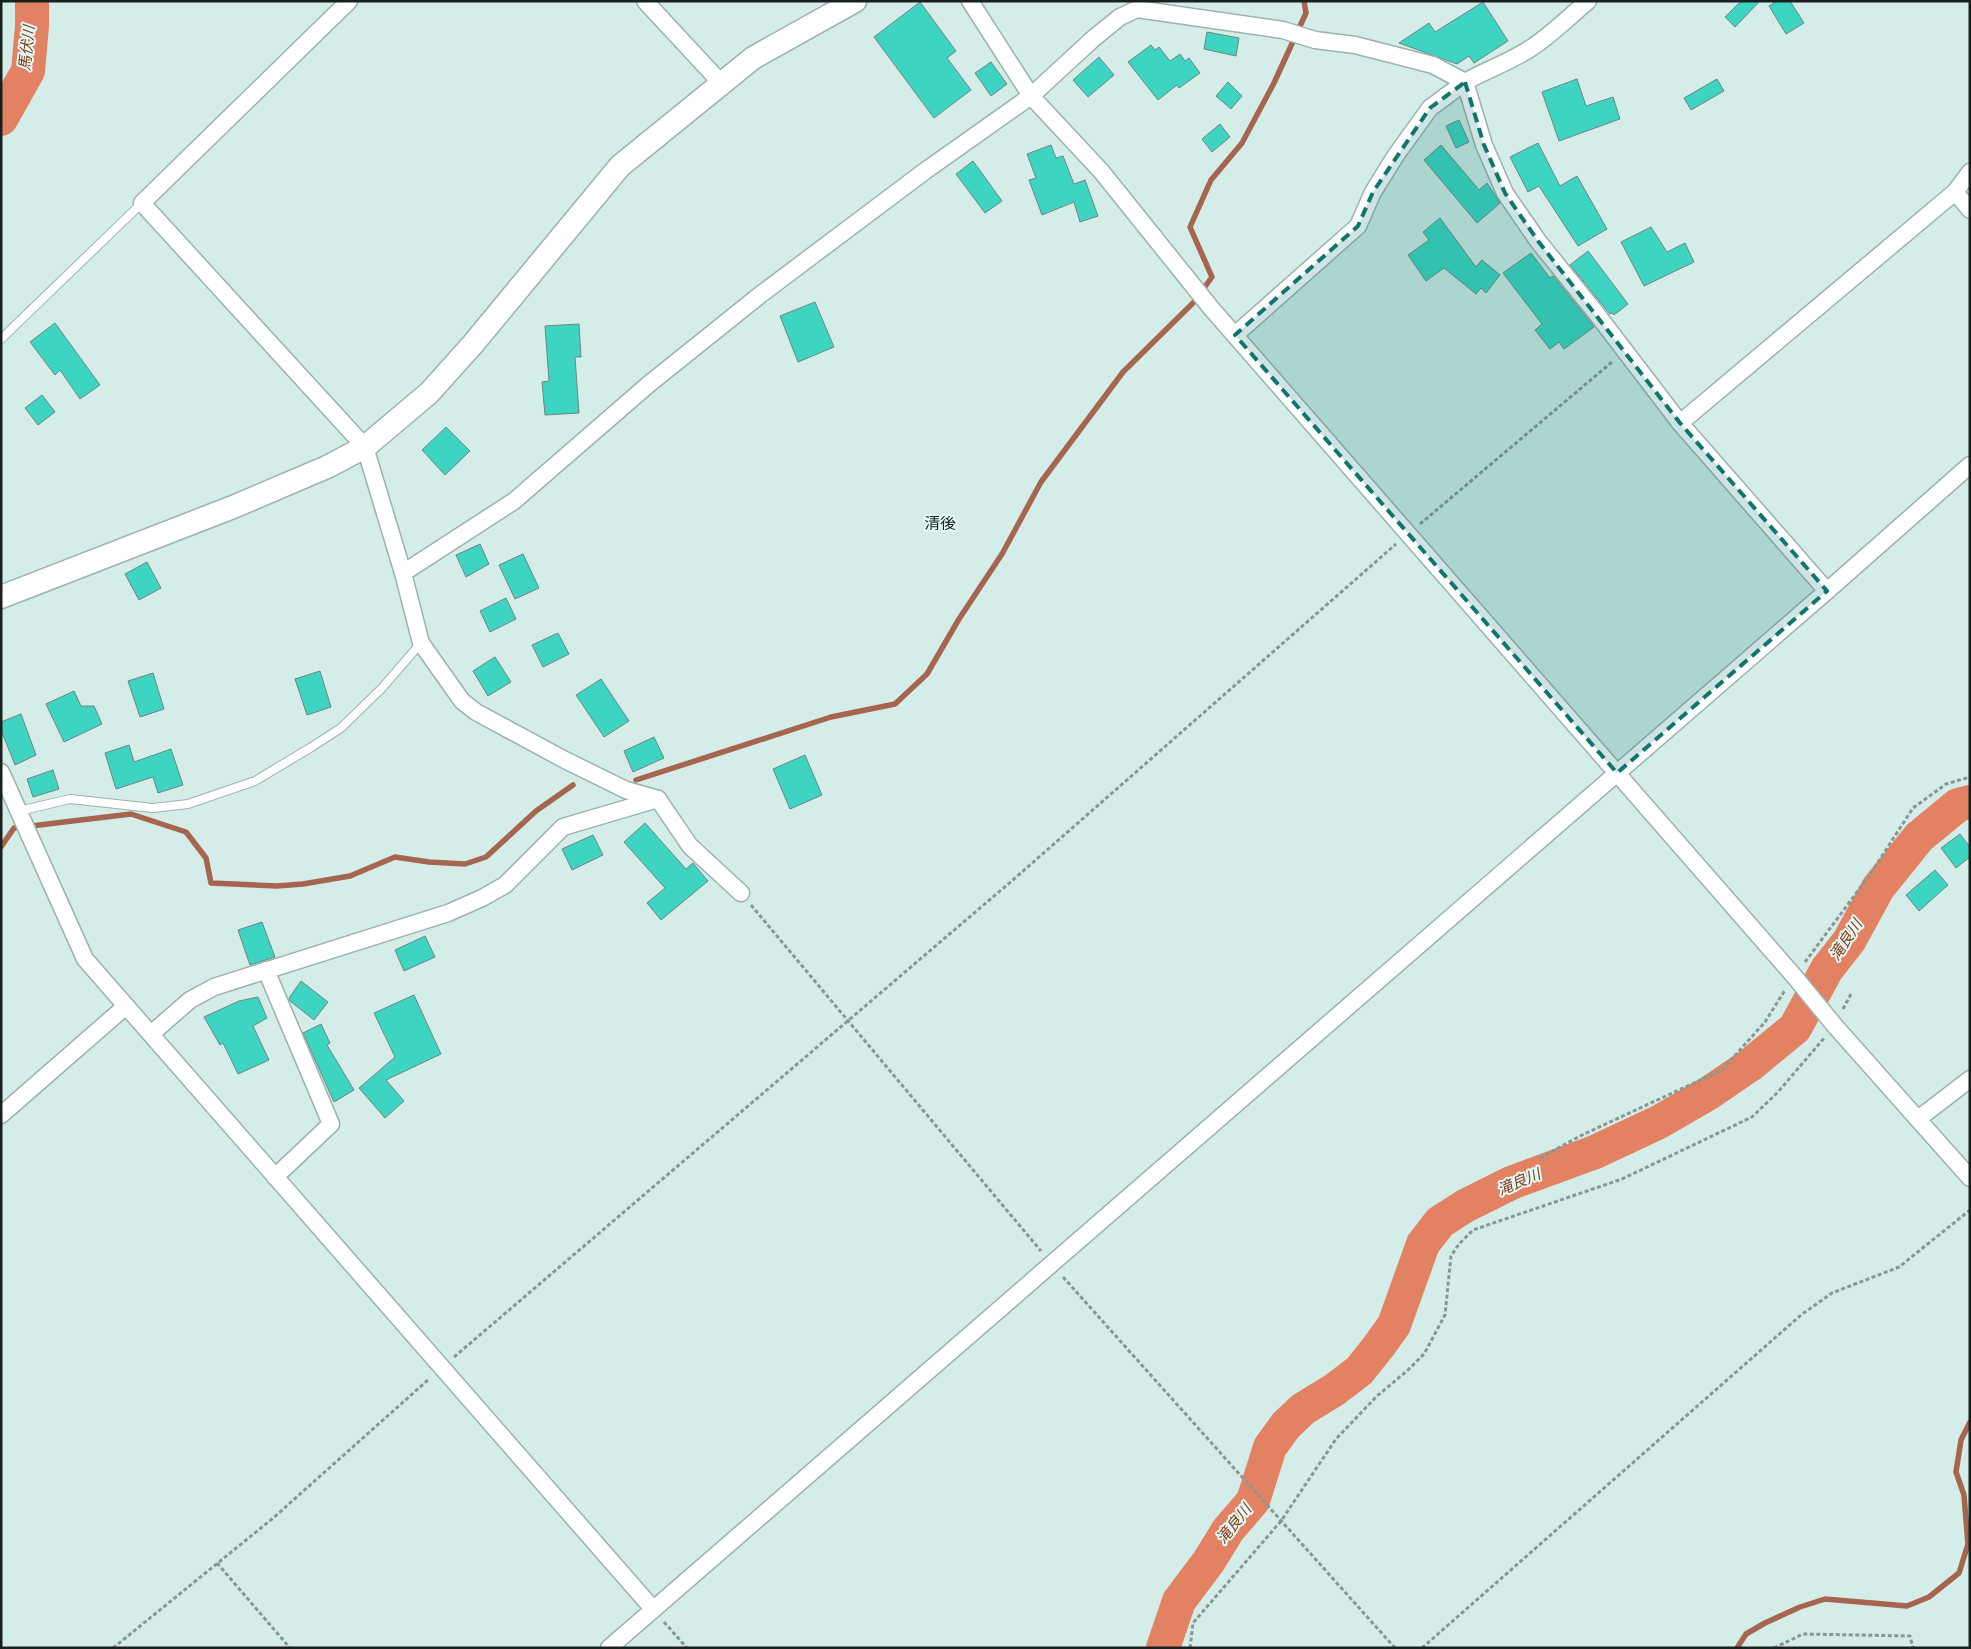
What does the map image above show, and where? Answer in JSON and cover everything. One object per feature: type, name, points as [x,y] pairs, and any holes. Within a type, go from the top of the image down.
[{"type":"street","points":[[349,1],[142,204],[364,447],[403,572],[421,644],[462,701],[476,712],[565,760],[626,790],[658,799],[690,846],[741,894]]},
{"type":"street","points":[[645,1],[722,84]]},
{"type":"street","points":[[1,598],[233,507],[327,467],[364,447],[429,393],[473,344],[620,166],[753,58],[854,1]]},
{"type":"street","points":[[970,1],[1031,96],[1101,171],[1211,308],[1797,979],[1831,1022],[1970,1178]]},
{"type":"street","points":[[1235,335],[1358,226],[1373,192],[1396,155],[1430,108],[1465,82],[1488,69],[1502,65],[1531,48],[1588,1]]},
{"type":"street","points":[[403,572],[514,501],[649,384],[760,295],[925,171],[1031,96],[1094,38],[1134,5],[1283,30],[1315,40],[1355,44],[1433,65],[1465,82],[1484,145],[1505,193],[1538,241],[1626,351],[1680,423],[1827,591]]},
{"type":"street","points":[[1680,423],[1955,192],[1970,172]]},
{"type":"street","points":[[1955,192],[1970,210]]},
{"type":"street","points":[[609,1648],[1970,465]]},
{"type":"street","points":[[1,772],[85,959],[653,1609]]},
{"type":"street","points":[[151,1034],[190,1000],[214,986],[448,913],[482,898],[504,885],[563,827],[658,799]]},
{"type":"street","points":[[266,970],[331,1124],[275,1177]]},
{"type":"street","points":[[1,1115],[126,1006]]},
{"type":"street","points":[[1918,1120],[1970,1079]]},
{"type":"lane","points":[[1,339],[142,204]]},
{"type":"lane","points":[[19,811],[70,799],[153,808],[188,804],[255,780],[341,728],[382,688],[421,644]]},
{"type":"path","points":[[113,1648],[272,1519],[442,1367],[1014,879],[1408,534],[1626,351]]},
{"type":"path","points":[[1540,1158],[1582,1135],[1722,1070],[1765,1022],[1797,979],[1869,876],[1913,808],[1946,784],[1970,777]]},
{"type":"path","points":[[741,894],[1051,1264],[1395,1648]]},
{"type":"path","points":[[1190,1648],[1193,1623],[1281,1521],[1336,1439],[1377,1396],[1424,1354],[1445,1315],[1451,1256],[1459,1244],[1473,1230],[1622,1179],[1752,1117],[1778,1092],[1852,992]]},
{"type":"path","points":[[1422,1648],[1801,1315],[1832,1293],[1899,1267],[1970,1210]]},
{"type":"path","points":[[217,1563],[290,1648]]},
{"type":"path","points":[[653,1609],[687,1648]]},
{"type":"path","points":[[1774,1648],[1803,1634],[1910,1636],[1913,1648]]},
{"type":"highlighted area","points":[[1465,82],[1484,145],[1505,193],[1538,241],[1680,423],[1827,591],[1617,773],[1235,335],[1358,226],[1373,192],[1430,108]]},
{"type":"building","points":[[1741,1],[1760,1],[1735,27],[1725,17]]},
{"type":"building","points":[[1777,1],[1790,1],[1804,23],[1786,34],[1769,6]]},
{"type":"building","points":[[920,2],[956,51],[947,58],[971,90],[934,118],[874,37]]},
{"type":"building","points":[[1483,2],[1508,41],[1474,63],[1469,56],[1457,64],[1399,43],[1429,23],[1435,32]]},
{"type":"building","points":[[1207,32],[1239,38],[1236,56],[1204,49]]},
{"type":"building","points":[[1151,45],[1155,50],[1159,47],[1170,61],[1180,54],[1185,61],[1189,58],[1200,73],[1179,88],[1177,85],[1158,100],[1128,62]]},
{"type":"building","points":[[1099,57],[1114,75],[1088,97],[1073,80]]},
{"type":"building","points":[[991,62],[1007,84],[991,96],[975,73]]},
{"type":"building","points":[[1577,79],[1586,106],[1613,97],[1620,119],[1559,141],[1542,92]]},
{"type":"building","points":[[1717,79],[1724,91],[1691,110],[1684,98]]},
{"type":"building","points":[[1228,82],[1242,96],[1231,109],[1216,96]]},
{"type":"building","points":[[1459,120],[1469,142],[1456,148],[1446,126]]},
{"type":"building","points":[[1220,124],[1230,137],[1212,152],[1202,139]]},
{"type":"building","points":[[1538,143],[1560,186],[1577,176],[1607,229],[1578,246],[1539,186],[1528,192],[1510,157]]},
{"type":"building","points":[[1051,145],[1056,158],[1063,156],[1074,184],[1085,180],[1098,216],[1080,222],[1074,202],[1042,215],[1029,180],[1036,178],[1027,154]]},
{"type":"building","points":[[1441,145],[1479,190],[1487,183],[1500,203],[1477,223],[1424,160]]},
{"type":"building","points":[[973,161],[1002,201],[985,213],[956,174]]},
{"type":"building","points":[[1440,218],[1476,267],[1482,260],[1500,275],[1486,293],[1481,288],[1476,294],[1444,268],[1426,281],[1408,255],[1429,240],[1423,232]]},
{"type":"building","points":[[1651,227],[1667,252],[1685,243],[1694,262],[1644,286],[1621,242]]},
{"type":"building","points":[[1588,251],[1628,304],[1614,315],[1610,314],[1570,265]]},
{"type":"building","points":[[1531,253],[1550,278],[1553,276],[1594,327],[1564,349],[1559,342],[1550,349],[1535,330],[1542,324],[1503,273]]},
{"type":"building","points":[[815,302],[834,347],[798,362],[780,316]]},
{"type":"building","points":[[55,323],[100,385],[80,399],[60,370],[55,375],[30,342]]},
{"type":"building","points":[[579,324],[581,357],[575,357],[579,413],[545,415],[542,382],[549,381],[545,326]]},
{"type":"building","points":[[42,395],[55,412],[38,425],[25,408]]},
{"type":"building","points":[[446,427],[470,451],[445,475],[422,450]]},
{"type":"building","points":[[480,544],[489,564],[466,577],[456,555]]},
{"type":"building","points":[[523,554],[539,588],[515,599],[499,565]]},
{"type":"building","points":[[147,562],[161,588],[139,600],[125,574]]},
{"type":"building","points":[[506,598],[516,619],[490,632],[480,611]]},
{"type":"building","points":[[558,633],[569,654],[543,667],[532,645]]},
{"type":"building","points":[[495,657],[511,682],[488,696],[473,671]]},
{"type":"building","points":[[320,671],[331,707],[307,715],[295,679]]},
{"type":"building","points":[[153,673],[164,709],[140,717],[128,681]]},
{"type":"building","points":[[601,679],[629,721],[604,737],[576,695]]},
{"type":"building","points":[[74,691],[81,706],[94,706],[102,724],[64,742],[46,704]]},
{"type":"building","points":[[21,714],[36,755],[15,765],[1,730],[1,722]]},
{"type":"building","points":[[654,737],[664,758],[633,772],[624,751]]},
{"type":"building","points":[[129,745],[134,762],[171,749],[183,785],[158,793],[153,777],[116,789],[105,753]]},
{"type":"building","points":[[805,755],[822,795],[790,809],[773,769]]},
{"type":"building","points":[[53,770],[59,789],[33,797],[27,779]]},
{"type":"building","points":[[645,823],[686,869],[693,863],[708,881],[661,920],[647,903],[665,888],[624,842]]},
{"type":"building","points":[[1960,834],[1970,847],[1970,857],[1956,868],[1941,848]]},
{"type":"building","points":[[593,835],[603,855],[572,870],[562,849]]},
{"type":"building","points":[[1935,870],[1948,885],[1919,911],[1906,895]]},
{"type":"building","points":[[262,922],[275,957],[250,965],[238,930]]},
{"type":"building","points":[[425,936],[435,957],[404,971],[395,950]]},
{"type":"building","points":[[301,981],[328,1002],[314,1020],[290,1001],[289,998]]},
{"type":"building","points":[[414,995],[441,1054],[386,1080],[404,1101],[385,1118],[359,1088],[395,1057],[374,1013]]},
{"type":"building","points":[[258,997],[267,1018],[253,1026],[269,1060],[238,1074],[223,1043],[220,1045],[204,1017],[239,1001]]},
{"type":"building","points":[[321,1024],[330,1043],[327,1045],[354,1090],[334,1102],[303,1033]]},
{"type":"waterway","name":"馬伏川","points":[[1,119],[28,71],[32,1]]},
{"type":"waterway","points":[[636,780],[831,717],[895,704],[927,674],[959,619],[1002,554],[1041,482],[1123,372],[1193,303],[1212,277],[1190,227],[1211,180],[1242,143],[1274,83],[1306,13],[1304,1]]},
{"type":"waterway","points":[[1,847],[14,828],[131,814],[186,832],[206,858],[211,883],[277,886],[303,884],[350,876],[395,857],[429,862],[465,864],[486,857],[536,811],[573,785]]},
{"type":"waterway","name":"滝良川","points":[[1163,1648],[1179,1601],[1209,1561],[1228,1530],[1253,1501],[1270,1447],[1286,1425],[1303,1409],[1334,1390],[1359,1371],[1379,1346],[1394,1325],[1423,1244],[1440,1222],[1465,1206],[1511,1183],[1595,1152],[1659,1122],[1709,1093],[1750,1065],[1795,1028],[1827,969],[1849,941],[1878,888],[1919,837],[1958,805],[1970,802]]},
{"type":"waterway","points":[[1737,1648],[1746,1634],[1800,1607],[1825,1599],[1907,1606],[1929,1597],[1959,1573],[1968,1544],[1964,1495],[1956,1472],[1961,1440],[1970,1422]]},
{"type":"district","name":"清後","points":[[940,523]]}]
